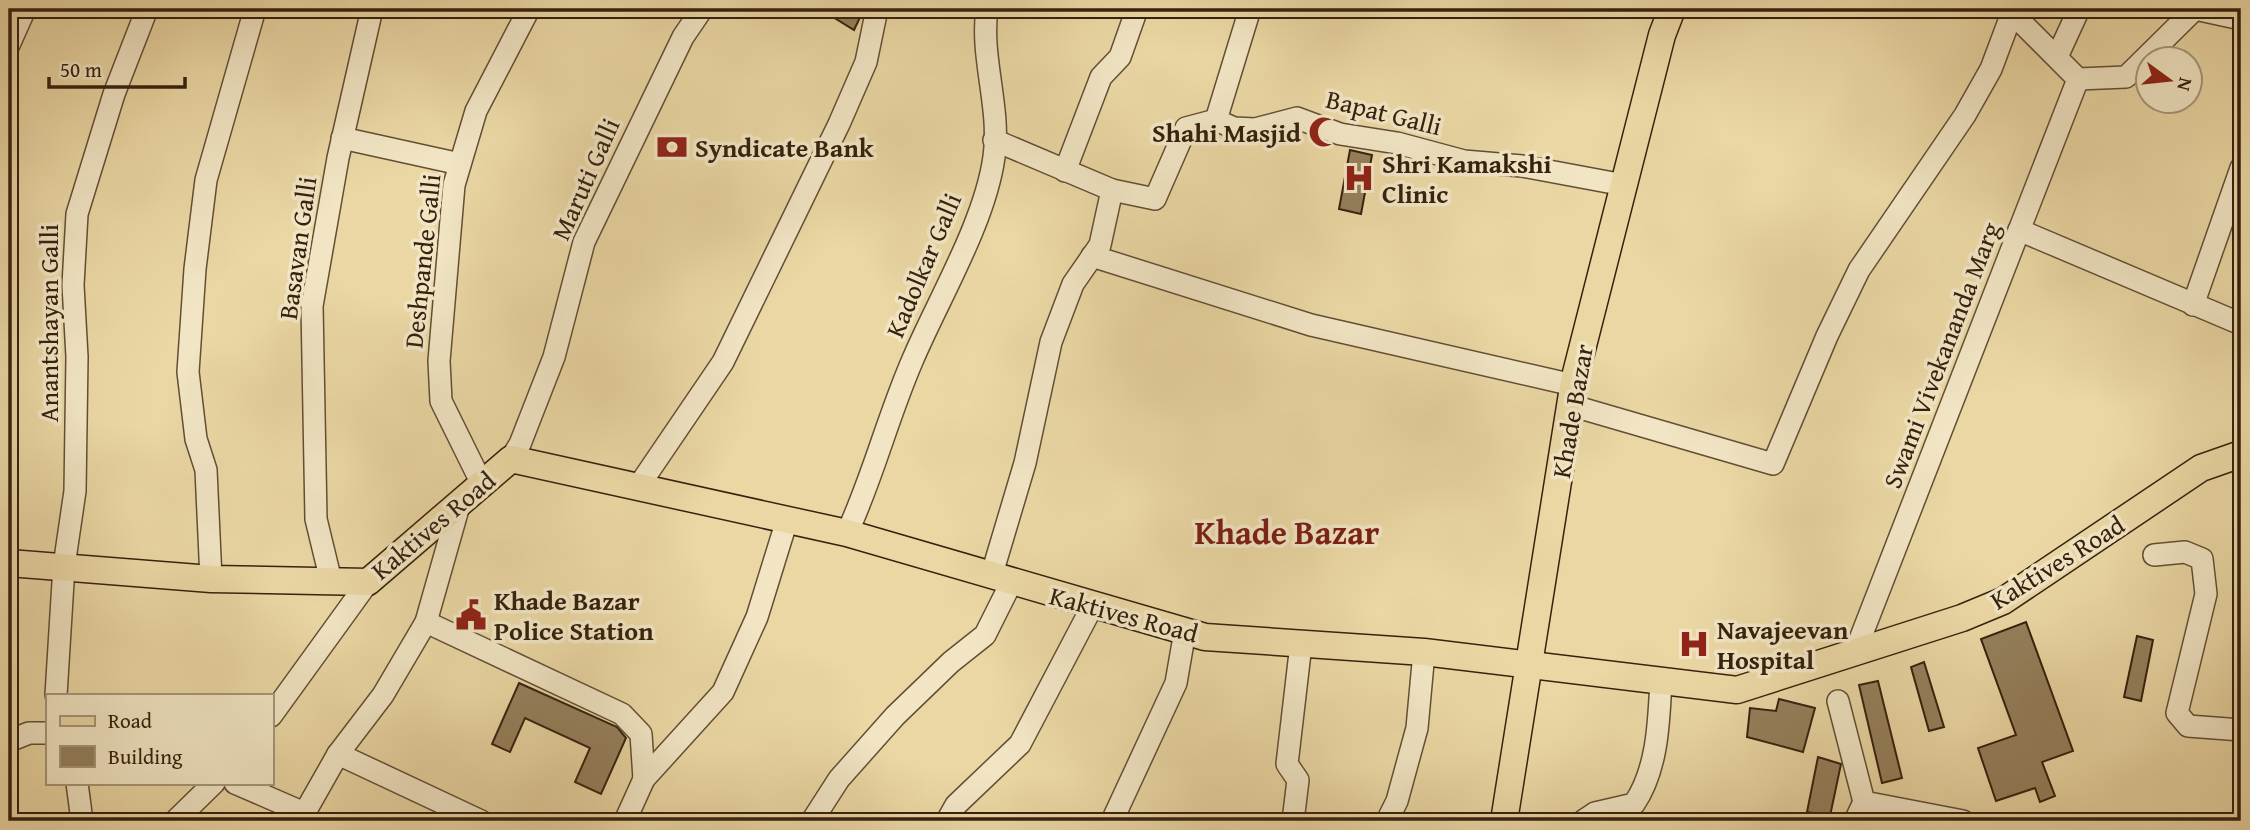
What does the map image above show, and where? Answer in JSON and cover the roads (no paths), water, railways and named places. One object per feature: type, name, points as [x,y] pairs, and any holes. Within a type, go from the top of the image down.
[{"type":"main road","name":"Khade Bazar","points":[[1504,821],[1572,395],[1662,35],[1672,9]]},
{"type":"main road","name":"Kaktives Road","points":[[9,563],[211,579],[368,582],[511,459],[848,533],[927,555],[1001,580],[1205,637],[1424,652],[1530,667],[1661,679],[1737,690],[1962,618],[2003,601],[2202,468],[2241,454]]},
{"type":"street","points":[[9,45],[25,9]]},
{"type":"street","name":"Anantshayan Galli","points":[[56,694],[64,566],[75,491],[77,357],[73,285],[77,214],[110,106],[147,9]]},
{"type":"street","points":[[211,579],[207,481],[197,439],[188,372],[195,269],[206,180],[255,9]]},
{"type":"street","name":"Basavan Galli","points":[[331,581],[316,519],[312,306],[342,138],[372,9]]},
{"type":"street","name":"Deshpande Galli","points":[[482,484],[441,401],[439,361],[454,185],[476,111],[529,9]]},
{"type":"street","name":"Maruti Galli","points":[[511,459],[520,444],[554,356],[584,242],[683,37],[702,9]]},
{"type":"street","points":[[638,487],[723,362],[839,124],[866,62],[877,9]]},
{"type":"street","name":"Kadolkar Galli","points":[[848,533],[912,361],[982,205],[994,156],[992,85],[983,37],[987,9]]},
{"type":"street","points":[[1065,171],[1101,77],[1120,57],[1137,9]]},
{"type":"street","points":[[994,140],[1112,190],[1154,199],[1186,128],[1216,120],[1250,9]]},
{"type":"street","points":[[1660,9],[1662,35]]},
{"type":"street","points":[[2057,57],[2079,9]]},
{"type":"street","points":[[1092,256],[1311,325],[1572,395],[1773,464],[1826,336],[1859,270],[1965,115],[1991,69],[2010,11],[2078,79],[2126,77],[2195,9],[2241,19]]},
{"type":"street","name":"Swami Vivekananda Marg","points":[[1855,652],[2078,79]]},
{"type":"street","name":"Bapat Galli","points":[[1216,120],[1234,128],[1255,129],[1297,118],[1340,134],[1397,143],[1464,161],[1522,166],[1624,185]]},
{"type":"street","points":[[342,138],[460,164]]},
{"type":"street","points":[[2193,305],[2241,168]]},
{"type":"street","points":[[812,821],[839,779],[895,716],[951,662],[985,635],[1001,580],[1051,342],[1073,284],[1100,245],[1112,190]]},
{"type":"street","points":[[2020,230],[2241,324]]},
{"type":"street","points":[[237,784],[302,817],[338,754],[383,695],[426,622],[460,502]]},
{"type":"street","points":[[625,821],[643,779],[723,692],[757,617],[787,520]]},
{"type":"street","points":[[2154,555],[2185,552],[2202,559],[2206,594],[2177,713],[2188,726],[2241,730]]},
{"type":"street","points":[[273,713],[368,582]]},
{"type":"street","points":[[947,821],[956,805],[1020,744],[1093,605]]},
{"type":"street","points":[[426,622],[622,714],[641,734],[643,779]]},
{"type":"street","points":[[1112,821],[1176,683],[1185,631]]},
{"type":"street","points":[[1293,821],[1298,780],[1287,764],[1301,644]]},
{"type":"street","points":[[1387,821],[1396,801],[1417,728],[1424,652]]},
{"type":"street","points":[[1583,821],[1595,813],[1634,803],[1643,791],[1652,758],[1661,679]]},
{"type":"street","points":[[1838,701],[1864,802],[1855,821]]},
{"type":"street","points":[[9,741],[38,733]]},
{"type":"street","points":[[338,754],[438,813],[481,821]]},
{"type":"street","points":[[77,784],[82,821]]},
{"type":"street","points":[[174,821],[213,784]]},
{"type":"street","points":[[1864,802],[1913,816],[1963,821]]},
{"type":"place","name":"Shahi Masjid","points":[[1324,132]]},
{"type":"place","name":"Syndicate Bank","points":[[672,147]]},
{"type":"place","name":"Shri Kamakshi Clinic","points":[[1359,178]]},
{"type":"place","name":"Khade Bazar Police Station","points":[[471,615]]},
{"type":"place","name":"Navajeevan Hospital","points":[[1694,644]]},
{"type":"district","name":"Khade Bazar","points":[[1287,532]]}]
